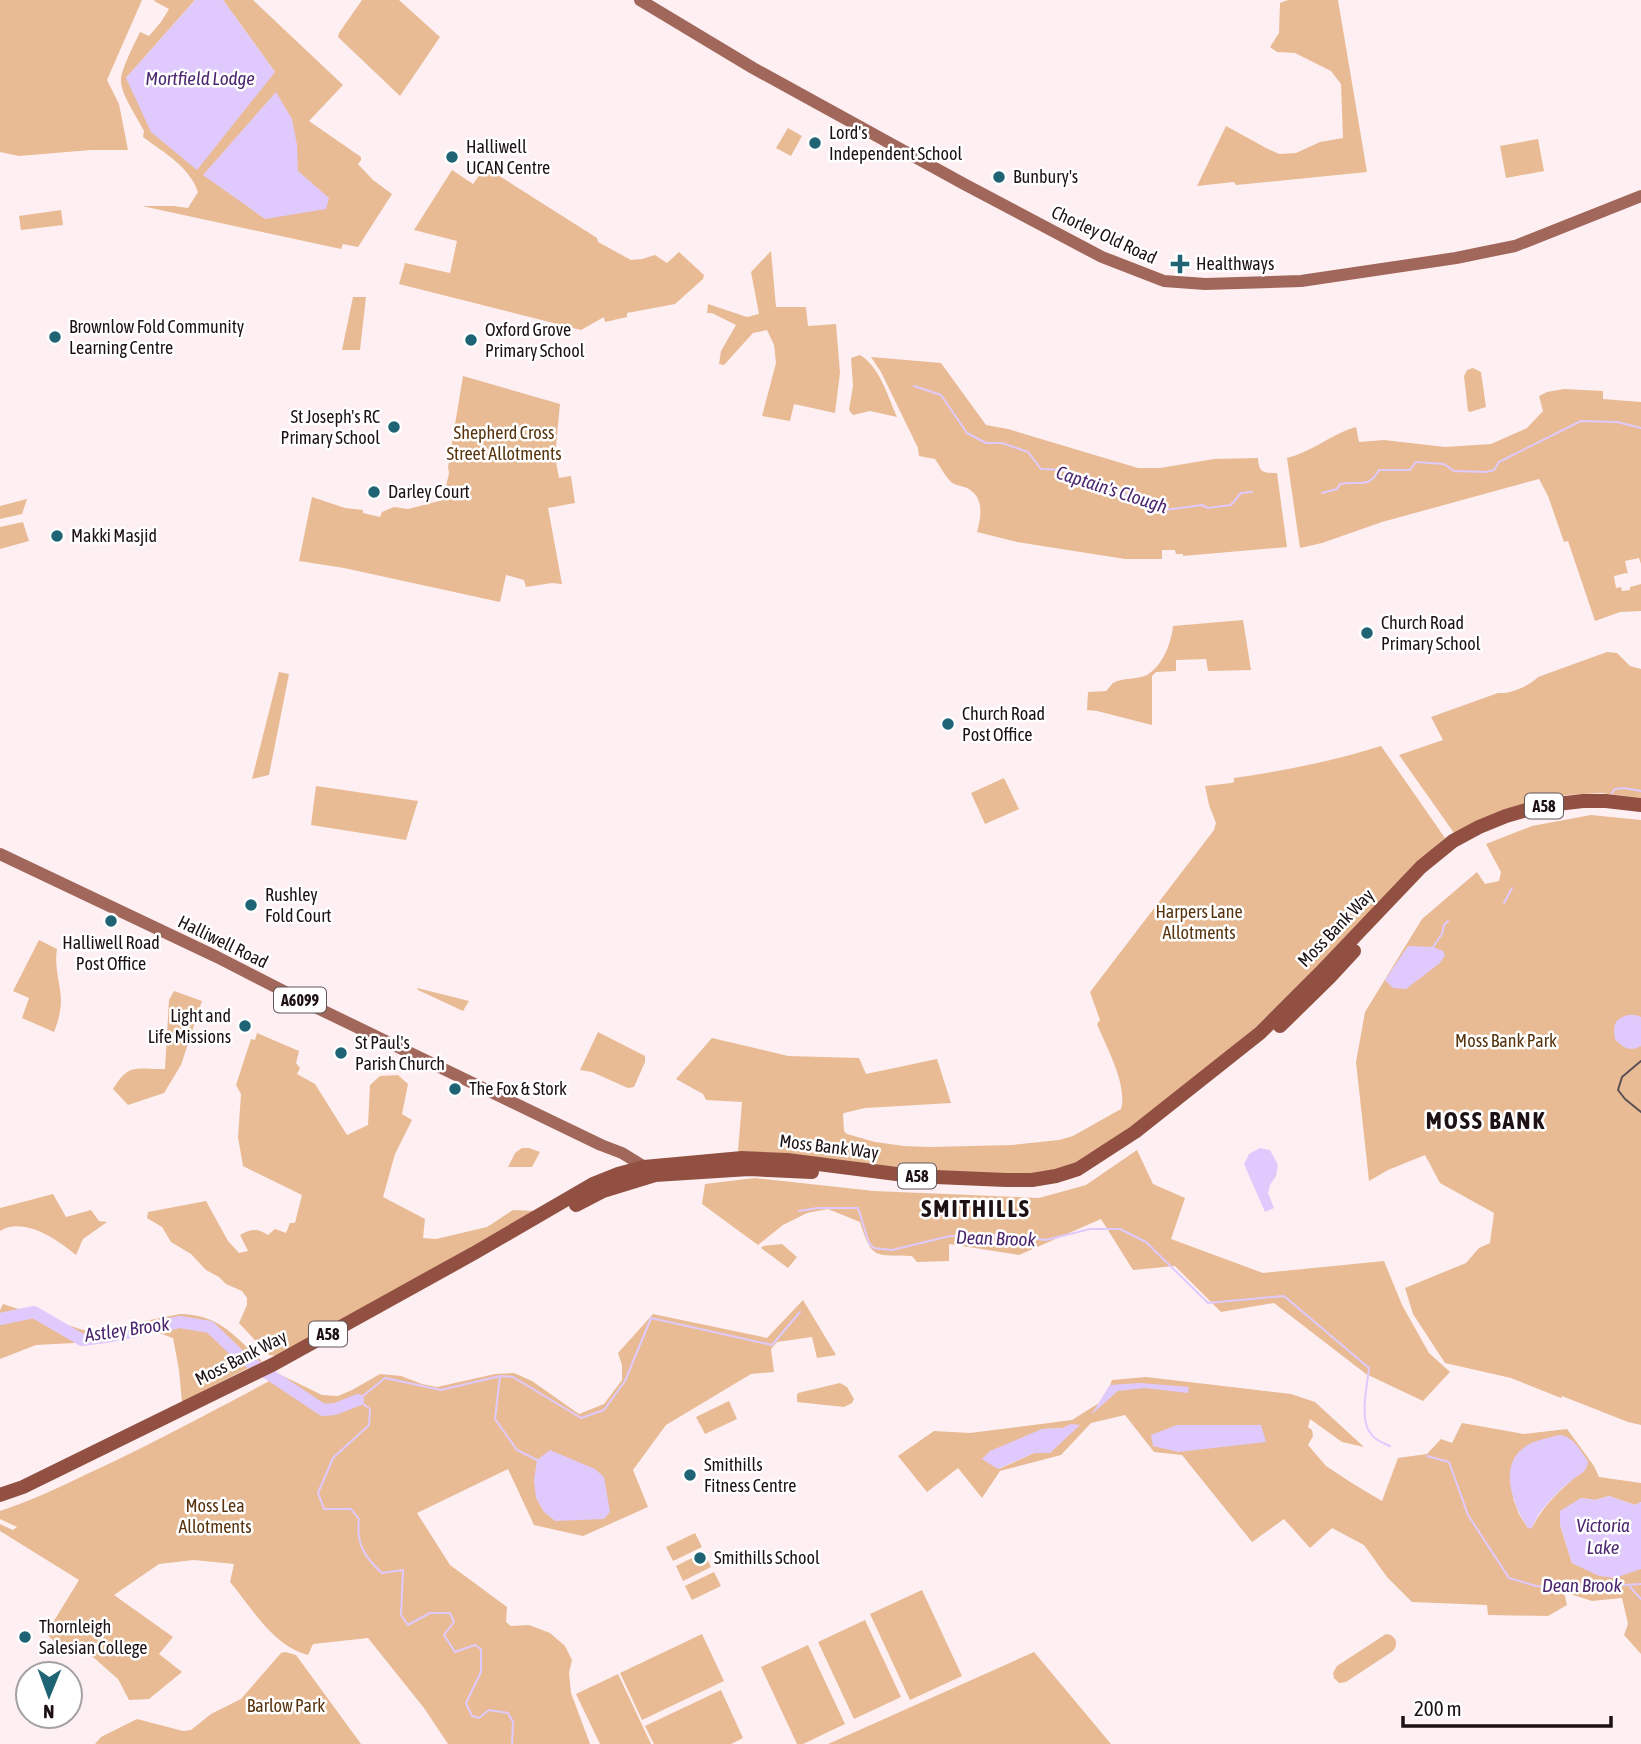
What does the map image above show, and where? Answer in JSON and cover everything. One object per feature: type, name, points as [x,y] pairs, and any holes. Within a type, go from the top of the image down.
[{"type":"highway","name":"Moss Bank Way","points":[[0,1495],[274,1364],[593,1184],[618,1174],[741,1158],[765,1158],[912,1176],[1006,1180],[1044,1178],[1077,1169],[1135,1132],[1260,1033],[1421,867],[1453,841],[1506,816],[1540,806],[1583,801],[1641,805]]},
{"type":"highway","name":"Moss Bank Way","points":[[0,1504],[180,1420],[281,1368],[582,1201],[643,1171],[797,1171],[895,1182],[1023,1187],[1059,1183],[1083,1175],[1137,1140],[1268,1037],[1330,977],[1426,873],[1458,849],[1483,835],[1531,817],[1580,811],[1641,814]]},
{"type":"main road","name":"Chorley Old Road","points":[[640,0],[753,68],[964,184],[1102,257],[1164,281],[1218,284],[1301,281],[1456,258],[1515,246],[1641,196]]},
{"type":"main road","name":"Halliwell Road","points":[[0,854],[601,1145],[619,1163],[643,1171]]},
{"type":"green space","points":[[0,0],[142,0],[107,80],[119,104],[128,150],[19,156],[0,152]]},
{"type":"green space","points":[[155,0],[195,0],[126,78],[275,72],[223,0],[253,0],[343,85],[309,121],[361,157],[358,164],[392,194],[358,247],[343,244],[341,249],[142,206],[188,208],[198,192],[182,168],[143,137],[144,131],[121,85],[123,69],[140,32],[149,36],[169,9]]},
{"type":"green space","points":[[362,0],[399,0],[440,37],[400,96],[338,37]]},
{"type":"green space","points":[[1288,0],[1338,0],[1367,172],[1236,185],[1234,182],[1197,186],[1226,126],[1279,154],[1296,153],[1320,142],[1343,138],[1341,84],[1331,71],[1295,53],[1277,52],[1270,47],[1279,33],[1280,3]]},
{"type":"green space","points":[[788,128],[802,136],[791,156],[776,148]]},
{"type":"green space","points":[[1538,139],[1544,171],[1506,178],[1500,146]]},
{"type":"green space","points":[[485,167],[597,238],[598,242],[631,260],[655,255],[667,263],[679,252],[704,275],[703,279],[675,304],[627,313],[627,317],[605,322],[604,317],[581,330],[399,284],[405,263],[450,273],[457,241],[414,230],[452,170],[473,184]]},
{"type":"green space","points":[[61,210],[63,225],[21,230],[19,216]]},
{"type":"green space","points":[[771,251],[776,307],[806,307],[808,326],[836,324],[840,373],[835,413],[794,404],[790,421],[762,416],[776,363],[774,345],[767,330],[753,333],[724,365],[719,364],[721,351],[736,325],[707,313],[708,304],[747,317],[759,314],[751,272]]},
{"type":"green space","points":[[353,297],[366,297],[360,350],[342,350]]},
{"type":"green space","points":[[860,355],[878,375],[897,417],[870,411],[853,415],[849,410],[853,386],[851,358]]},
{"type":"green space","points":[[871,357],[941,363],[986,425],[1008,429],[1138,468],[1160,468],[1214,459],[1258,458],[1262,471],[1277,473],[1287,547],[1183,556],[1176,554],[1175,550],[1162,550],[1162,559],[1125,559],[1017,542],[977,532],[980,508],[977,497],[967,488],[951,482],[935,459],[919,456],[918,448]]},
{"type":"green space","points":[[1473,368],[1481,372],[1486,407],[1470,412],[1464,376],[1467,370]]},
{"type":"green space","name":"Shepherd Cross Street Allotments","points":[[463,376],[560,404],[555,456],[559,478],[571,476],[575,503],[548,508],[562,584],[526,587],[524,580],[506,575],[500,602],[344,568],[299,561],[312,497],[380,517],[382,512],[394,507],[408,509],[443,500]]},
{"type":"green space","points":[[1564,389],[1603,391],[1603,399],[1641,402],[1641,564],[1639,558],[1625,561],[1628,574],[1614,576],[1616,588],[1621,587],[1622,591],[1641,584],[1641,611],[1620,612],[1595,621],[1568,541],[1564,542],[1539,479],[1382,522],[1300,548],[1287,458],[1356,427],[1359,442],[1384,440],[1445,447],[1491,444],[1527,428],[1543,411],[1539,396]]},
{"type":"green space","points":[[27,499],[22,514],[0,519],[0,506]]},
{"type":"green space","points":[[23,522],[29,541],[0,549],[0,527]]},
{"type":"green space","points":[[1243,620],[1251,670],[1208,671],[1206,659],[1176,660],[1176,671],[1156,672],[1152,676],[1152,725],[1087,710],[1088,692],[1106,691],[1117,681],[1143,677],[1153,671],[1165,654],[1173,626]]},
{"type":"green space","points":[[1607,652],[1617,653],[1630,666],[1641,669],[1641,798],[1601,793],[1540,800],[1454,833],[1399,755],[1443,740],[1431,717],[1498,693],[1520,689],[1538,677]]},
{"type":"green space","points":[[279,672],[289,674],[269,775],[252,779]]},
{"type":"green space","name":"Harpers Lane Allotments","points":[[1381,746],[1445,838],[1411,868],[1255,1028],[1157,1108],[1073,1165],[1033,1175],[903,1171],[808,1156],[738,1151],[742,1102],[706,1100],[703,1094],[676,1079],[712,1038],[788,1056],[859,1058],[866,1074],[937,1059],[951,1103],[865,1108],[844,1113],[844,1131],[875,1142],[930,1147],[1012,1145],[1073,1136],[1121,1109],[1119,1078],[1097,1024],[1100,1020],[1090,992],[1214,830],[1216,823],[1205,786],[1231,783],[1234,778],[1308,765]]},
{"type":"green space","points":[[1004,778],[1019,809],[985,824],[971,793]]},
{"type":"green space","points":[[316,786],[418,801],[406,840],[311,825]]},
{"type":"green space","name":"Moss Bank Park","points":[[1591,815],[1641,820],[1641,1425],[1511,1378],[1445,1363],[1413,1314],[1405,1288],[1466,1263],[1479,1248],[1490,1243],[1494,1213],[1440,1183],[1425,1155],[1369,1181],[1356,1062],[1365,1012],[1422,919],[1477,872],[1485,884],[1499,881],[1501,872],[1486,844],[1532,826]]},
{"type":"green space","points":[[39,940],[57,949],[61,1003],[54,1032],[22,1018],[29,998],[13,991]]},
{"type":"green space","points":[[417,988],[469,1001],[463,1011]]},
{"type":"green space","points":[[174,991],[202,1001],[181,1065],[164,1093],[128,1105],[113,1089],[124,1074],[135,1069],[165,1069],[169,1000]]},
{"type":"green space","points":[[598,1032],[645,1056],[634,1087],[628,1088],[592,1072],[580,1070]]},
{"type":"green space","points":[[257,1033],[299,1051],[296,1063],[300,1068],[297,1074],[315,1084],[347,1135],[368,1125],[370,1085],[380,1076],[398,1075],[408,1084],[402,1114],[412,1120],[395,1154],[383,1197],[425,1219],[423,1238],[436,1239],[487,1227],[513,1210],[535,1211],[277,1356],[269,1355],[239,1323],[247,1305],[247,1298],[242,1291],[206,1270],[191,1254],[171,1242],[162,1227],[147,1218],[148,1212],[206,1201],[228,1241],[239,1253],[248,1251],[240,1235],[247,1231],[261,1231],[268,1235],[275,1229],[286,1233],[290,1223],[295,1223],[302,1195],[243,1166],[238,1137],[241,1094],[236,1085],[251,1039],[255,1040]]},
{"type":"green space","points":[[522,1148],[540,1152],[532,1167],[508,1167],[515,1153]]},
{"type":"green space","points":[[1137,1150],[1153,1184],[1185,1198],[1171,1239],[1263,1273],[1384,1261],[1402,1305],[1429,1353],[1450,1372],[1423,1401],[1366,1374],[1274,1303],[1221,1312],[1175,1266],[1133,1270],[1101,1219],[1019,1255],[949,1244],[949,1261],[917,1262],[912,1256],[877,1253],[868,1243],[860,1222],[828,1209],[807,1213],[783,1225],[758,1245],[702,1204],[705,1184],[755,1178],[874,1191],[1039,1198],[1086,1185]]},
{"type":"green space","points":[[53,1194],[66,1217],[91,1210],[99,1221],[107,1222],[83,1239],[76,1255],[50,1237],[30,1228],[9,1227],[0,1231],[0,1208]]},
{"type":"green space","points":[[782,1244],[797,1257],[788,1268],[761,1248]]},
{"type":"green space","name":"Moss Lea Allotments","points":[[803,1300],[836,1355],[817,1358],[812,1337],[777,1342],[771,1349],[774,1372],[751,1374],[666,1425],[633,1470],[648,1507],[583,1536],[534,1525],[508,1469],[417,1513],[450,1565],[507,1607],[506,1622],[511,1626],[529,1625],[550,1633],[565,1646],[572,1660],[569,1673],[571,1693],[590,1744],[448,1744],[424,1708],[368,1638],[313,1644],[308,1655],[296,1650],[264,1625],[230,1582],[234,1564],[194,1560],[159,1564],[114,1595],[173,1637],[159,1654],[182,1672],[149,1699],[129,1700],[118,1679],[93,1657],[54,1641],[46,1634],[79,1580],[0,1531],[0,1524],[13,1530],[17,1527],[0,1519],[0,1511],[113,1462],[281,1375],[322,1395],[338,1396],[380,1374],[401,1376],[437,1387],[495,1374],[514,1373],[532,1381],[579,1414],[604,1404],[622,1380],[622,1365],[618,1353],[653,1314],[767,1338]]},
{"type":"green space","points":[[3,1304],[83,1330],[95,1331],[180,1314],[194,1315],[226,1328],[262,1361],[182,1402],[173,1338],[153,1331],[108,1339],[36,1345],[0,1359],[0,1310]]},
{"type":"green space","points":[[1146,1377],[1291,1394],[1315,1402],[1364,1447],[1342,1442],[1310,1419],[1308,1427],[1313,1436],[1308,1445],[1326,1466],[1382,1501],[1398,1458],[1427,1454],[1441,1439],[1452,1443],[1462,1423],[1524,1434],[1567,1429],[1599,1477],[1641,1483],[1641,1502],[1635,1505],[1609,1496],[1595,1500],[1581,1498],[1560,1525],[1572,1563],[1585,1569],[1641,1569],[1641,1654],[1624,1635],[1628,1624],[1622,1598],[1592,1601],[1564,1592],[1567,1605],[1548,1616],[1488,1615],[1487,1605],[1412,1602],[1387,1577],[1364,1545],[1332,1528],[1310,1548],[1284,1519],[1252,1542],[1182,1455],[1154,1452],[1125,1415],[1091,1423],[1061,1455],[1000,1471],[982,1498],[958,1468],[927,1492],[898,1456],[934,1431],[970,1433],[1072,1420],[1099,1403],[1112,1380]],"holes":[[[1072,1424],[1050,1453],[1034,1453],[999,1469],[1042,1429],[1063,1428]],[[1572,1480],[1550,1502],[1533,1526],[1527,1527],[1513,1498]]]},
{"type":"green space","points":[[840,1383],[847,1387],[854,1399],[844,1407],[797,1402],[798,1393]]},
{"type":"green space","points":[[729,1401],[737,1419],[705,1434],[696,1417]]},
{"type":"green space","points":[[695,1533],[702,1547],[673,1561],[666,1547]]},
{"type":"green space","points":[[704,1552],[711,1567],[683,1581],[676,1566]]},
{"type":"green space","points":[[714,1572],[721,1586],[692,1600],[685,1586]]},
{"type":"green space","points":[[922,1590],[962,1676],[910,1700],[870,1614]]},
{"type":"green space","points":[[865,1620],[901,1697],[854,1719],[818,1642]]},
{"type":"green space","points":[[702,1634],[724,1681],[642,1720],[620,1673]]},
{"type":"green space","points":[[1386,1634],[1395,1640],[1393,1651],[1346,1682],[1339,1683],[1334,1678],[1333,1673],[1337,1666]]},
{"type":"green space","points":[[808,1645],[845,1724],[803,1744],[797,1744],[761,1667]]},
{"type":"green space","points":[[1034,1652],[1111,1744],[828,1744]]},
{"type":"green space","name":"Barlow Park","points":[[281,1653],[296,1655],[361,1744],[95,1744],[101,1737],[137,1719],[183,1731],[191,1730],[211,1714],[241,1699]]},
{"type":"green space","points":[[618,1674],[651,1744],[600,1744],[576,1694]]},
{"type":"green space","points":[[721,1690],[743,1738],[731,1744],[654,1744],[645,1726]]},
{"type":"water","name":"Mortfield Lodge","points":[[195,0],[223,0],[275,72],[197,170],[151,132],[126,78]]},
{"type":"water","name":"Mortfield Lodge","points":[[276,92],[292,119],[298,171],[329,198],[326,209],[265,219],[203,175]]},
{"type":"water","points":[[1408,946],[1433,947],[1443,951],[1445,955],[1440,963],[1406,989],[1393,988],[1385,980]]},
{"type":"water","points":[[1628,1015],[1641,1017],[1641,1046],[1633,1049],[1624,1047],[1615,1039],[1616,1023]]},
{"type":"water","points":[[1260,1148],[1270,1150],[1278,1165],[1268,1193],[1274,1208],[1265,1212],[1244,1164],[1249,1154]]},
{"type":"water","points":[[1140,1383],[1189,1387],[1188,1393],[1145,1388],[1118,1391],[1091,1415],[1110,1385]]},
{"type":"water","points":[[1071,1424],[1080,1425],[1050,1453],[1034,1453],[998,1469],[982,1459],[990,1451],[1042,1429],[1063,1428]]},
{"type":"water","points":[[1177,1425],[1261,1425],[1266,1442],[1178,1452],[1153,1446],[1151,1435]]},
{"type":"water","points":[[1559,1435],[1576,1444],[1588,1461],[1587,1465],[1582,1473],[1550,1501],[1531,1529],[1522,1518],[1513,1496],[1510,1485],[1512,1463],[1526,1446]]},
{"type":"water","points":[[550,1450],[595,1469],[604,1477],[610,1512],[604,1519],[555,1521],[544,1512],[536,1498],[534,1480],[537,1460]]},
{"type":"water","name":"Victoria Lake","points":[[1609,1496],[1635,1505],[1641,1502],[1641,1569],[1615,1578],[1599,1576],[1572,1563],[1560,1525],[1560,1511],[1581,1498],[1595,1500]]},
{"type":"waterway","name":"Captain's Clough","points":[[914,386],[941,395],[967,433],[986,443],[1002,443],[1028,452],[1041,469],[1070,473],[1165,510],[1202,505],[1208,508],[1231,505],[1241,493],[1252,492]]},
{"type":"waterway","name":"Captain's Clough","points":[[1322,493],[1337,489],[1340,484],[1367,482],[1379,470],[1410,470],[1416,462],[1444,464],[1454,471],[1494,470],[1499,462],[1581,421],[1617,422],[1641,428]]},
{"type":"waterway","points":[[1612,793],[1615,789],[1624,788],[1641,791]]},
{"type":"waterway","points":[[1504,903],[1512,888]]},
{"type":"waterway","points":[[1433,947],[1448,921]]},
{"type":"waterway","name":"Dean Brook","points":[[799,1211],[858,1208],[869,1243],[874,1248],[892,1250],[950,1236],[1002,1235],[1046,1240],[1090,1229],[1120,1229],[1146,1242],[1208,1303],[1284,1296],[1369,1368],[1365,1403],[1367,1428],[1380,1442],[1390,1446]]},
{"type":"waterway","name":"Astley Brook","points":[[0,1319],[34,1312],[82,1340],[180,1322],[210,1327],[240,1356],[323,1410],[335,1409],[358,1400]]},
{"type":"waterway","points":[[512,1744],[513,1722],[508,1713],[489,1710],[479,1718],[472,1716],[466,1703],[481,1672],[481,1649],[475,1645],[455,1652],[444,1635],[454,1622],[450,1613],[430,1613],[408,1625],[401,1615],[403,1570],[382,1573],[370,1561],[360,1542],[359,1519],[351,1509],[324,1509],[318,1493],[333,1458],[369,1425],[370,1409],[358,1400],[385,1378],[441,1390],[500,1376],[513,1377],[581,1418],[604,1410],[625,1381],[651,1318],[772,1345],[800,1312]]},
{"type":"waterway","points":[[500,1376],[495,1419],[517,1450],[537,1460]]},
{"type":"waterway","name":"Dean Brook","points":[[1427,1456],[1449,1462],[1468,1515],[1509,1578],[1536,1586],[1578,1588],[1641,1584]]},
{"type":"waterway","points":[[1630,1587],[1641,1599]]},
{"type":"tram line","points":[[1641,1061],[1622,1077],[1618,1090],[1641,1112]]},
{"type":"place","name":"Lord's Independent School","points":[[815,143]]},
{"type":"place","name":"Halliwell UCAN Centre","points":[[452,157]]},
{"type":"place","name":"Bunbury's","points":[[999,177]]},
{"type":"place","name":"Healthways","points":[[1180,264]]},
{"type":"place","name":"Brownlow Fold Community Learning Centre","points":[[55,337]]},
{"type":"place","name":"Oxford Grove Primary School","points":[[471,340]]},
{"type":"place","name":"St Joseph's RC Primary School","points":[[394,427]]},
{"type":"place","name":"Darley Court","points":[[374,492]]},
{"type":"place","name":"Makki Masjid","points":[[57,536]]},
{"type":"place","name":"Church Road Primary School","points":[[1367,633]]},
{"type":"place","name":"Church Road Post Office","points":[[948,724]]},
{"type":"place","name":"Rushley Fold Court","points":[[251,905]]},
{"type":"place","name":"Halliwell Road Post Office","points":[[111,921]]},
{"type":"place","name":"Light and Life Missions","points":[[245,1026]]},
{"type":"place","name":"St Paul's Parish Church","points":[[341,1053]]},
{"type":"place","name":"The Fox & Stork","points":[[455,1089]]},
{"type":"place","name":"Smithills Fitness Centre","points":[[690,1475]]},
{"type":"place","name":"Smithills School","points":[[700,1558]]},
{"type":"place","name":"Thornleigh Salesian College","points":[[25,1637]]},
{"type":"district","name":"MOSS BANK","points":[[1486,1121]]},
{"type":"district","name":"SMITHILLS","points":[[976,1209]]}]
